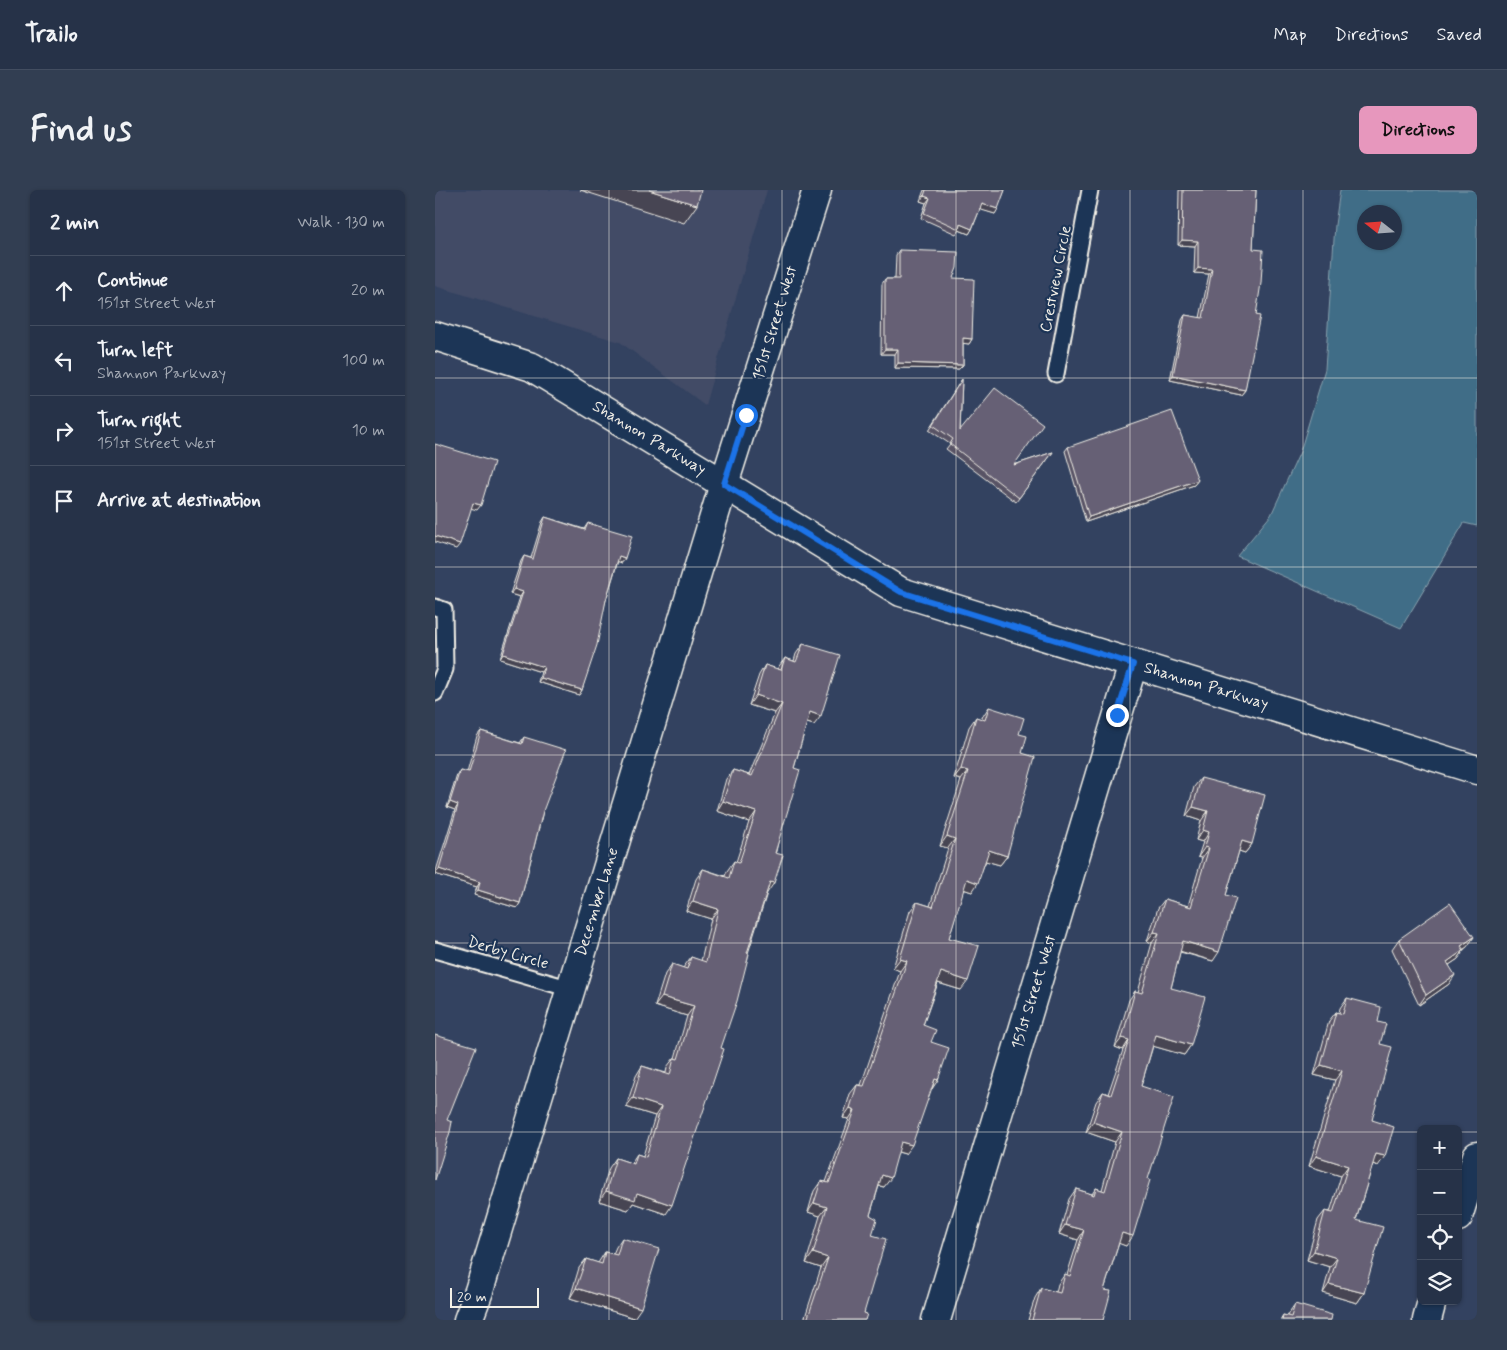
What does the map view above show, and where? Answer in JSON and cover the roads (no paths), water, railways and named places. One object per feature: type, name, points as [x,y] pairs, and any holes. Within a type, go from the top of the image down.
[{"type":"street","name":"151st Street West","points":[[724,484],[817,190]]},
{"type":"street","name":"Shannon Parkway","points":[[435,336],[532,367],[901,592],[1477,770]]},
{"type":"street","name":"December Lane","points":[[468,1320],[479,1291],[724,484]]},
{"type":"street","name":"151st Street West","points":[[936,1320],[1133,664]]},
{"type":"street","points":[[1459,1215],[1477,1156]]},
{"type":"street","points":[[1427,1320],[1431,1305]]},
{"type":"lane","name":"Crestview Circle","points":[[1056,374],[1091,190]]},
{"type":"lane","points":[[435,607],[444,610],[445,669],[435,693]]},
{"type":"lane","name":"Derby Circle","points":[[435,950],[571,989]]}]
